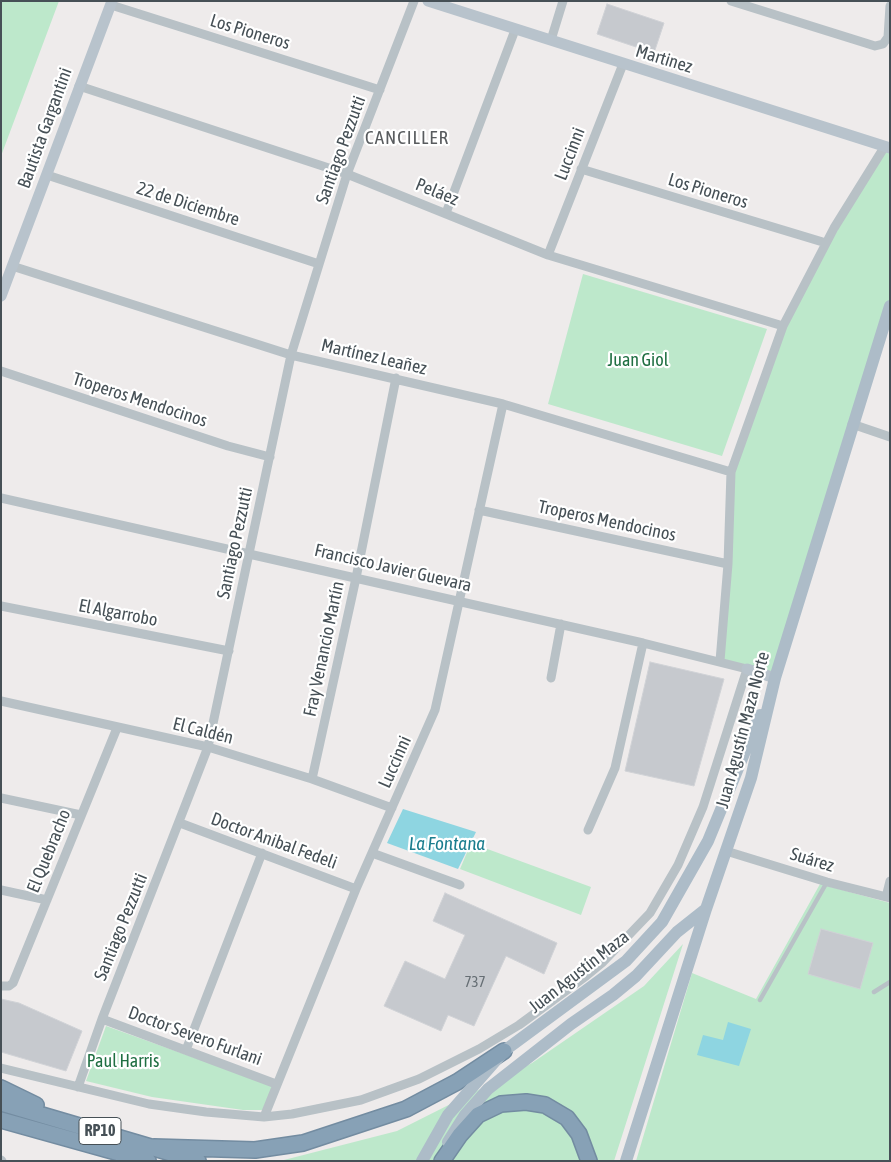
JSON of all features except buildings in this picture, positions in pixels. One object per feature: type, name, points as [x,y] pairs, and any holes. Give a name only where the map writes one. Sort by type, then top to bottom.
[{"type":"highway","points":[[151,1154],[255,1150],[303,1143],[406,1109],[457,1082],[504,1051]]},
{"type":"highway","points":[[1,1088],[66,1121]]},
{"type":"highway","points":[[442,1161],[460,1135],[478,1115],[501,1104],[526,1102],[544,1105],[567,1118],[580,1134],[589,1161]]},
{"type":"highway","name":"RP10","points":[[1,1103],[66,1121],[151,1154]]},
{"type":"highway","name":"RP10","points":[[1,1120],[71,1140],[198,1161]]},
{"type":"highway","points":[[1,1129],[71,1140]]},
{"type":"main road","name":"Juan Agustín Maza Norte","points":[[626,1161],[706,909],[751,778],[775,678],[890,306]]},
{"type":"main road","name":"Juan Agustín Maza","points":[[422,1161],[448,1115],[473,1083],[504,1051],[618,967],[662,922],[708,842],[775,678]]},
{"type":"main road","name":"Juan Agustín Maza","points":[[438,1161],[452,1134],[488,1089],[563,1030],[614,995],[636,976],[677,932],[706,909]]},
{"type":"street","name":"Santiago Pezzutti","points":[[78,1087],[102,1019],[180,823],[208,747],[291,355],[348,174],[414,1]]},
{"type":"street","name":"Martinez","points":[[428,1],[887,147]]},
{"type":"street","points":[[551,40],[563,1]]},
{"type":"street","points":[[731,1],[875,46],[883,44],[888,37],[890,6]]},
{"type":"street","name":"Los Pioneros","points":[[111,3],[380,90]]},
{"type":"street","name":"Bautista Gargantini","points":[[1,296],[111,3]]},
{"type":"street","points":[[446,213],[515,30]]},
{"type":"street","name":"Luccinni","points":[[548,255],[622,64]]},
{"type":"street","name":"Peláez","points":[[79,86],[348,174],[548,255],[783,326]]},
{"type":"street","points":[[720,661],[728,564],[731,472],[783,326],[826,243],[887,147]]},
{"type":"street","name":"Los Pioneros","points":[[582,170],[826,243]]},
{"type":"street","name":"22 de Diciembre","points":[[47,175],[319,264]]},
{"type":"street","name":"Martínez Leañez","points":[[12,266],[291,355],[503,404],[731,472]]},
{"type":"street","name":"Troperos Mendocinos","points":[[1,371],[228,446],[270,457]]},
{"type":"street","name":"Fray Venancio Martín","points":[[312,779],[356,578],[396,378]]},
{"type":"street","name":"Luccinni","points":[[264,1117],[356,889],[435,710],[461,602],[503,404]]},
{"type":"street","points":[[852,424],[890,438]]},
{"type":"street","name":"Francisco Javier Guevara","points":[[1,498],[643,643],[720,661],[775,678]]},
{"type":"street","name":"Troperos Mendocinos","points":[[479,510],[728,564]]},
{"type":"street","name":"El Algarrobo","points":[[1,606],[229,651]]},
{"type":"street","points":[[551,678],[561,624]]},
{"type":"street","points":[[588,830],[615,768],[643,643]]},
{"type":"street","points":[[1,1068],[149,1104],[206,1112],[264,1117],[292,1114],[361,1100],[419,1079],[519,1026],[603,962],[650,913],[678,865],[703,807],[747,669]]},
{"type":"street","name":"El Caldén","points":[[1,701],[208,747],[312,779],[392,808]]},
{"type":"street","name":"El Quebracho","points":[[5,986],[13,983],[117,728]]},
{"type":"street","points":[[1,798],[81,815]]},
{"type":"street","name":"Doctor Anibal Fedeli","points":[[180,823],[356,889]]},
{"type":"street","name":"Suárez","points":[[726,851],[827,882],[888,898]]},
{"type":"street","points":[[186,1050],[262,853]]},
{"type":"street","points":[[372,853],[460,886]]},
{"type":"street","points":[[888,898],[890,881]]},
{"type":"street","points":[[1,890],[47,900]]},
{"type":"street","name":"Doctor Severo Furlani","points":[[102,1019],[276,1084]]},
{"type":"lane","points":[[760,1000],[827,882]]},
{"type":"lane","points":[[874,992],[890,982]]},
{"type":"green space","points":[[1,1],[59,1],[1,156]]},
{"type":"green space","points":[[885,146],[890,148],[890,306],[775,678],[720,661],[731,472],[783,326]]},
{"type":"green space","name":"Juan Giol","points":[[583,274],[767,329],[722,456],[548,404]]},
{"type":"green space","points":[[471,843],[591,887],[581,915],[460,869]]},
{"type":"green space","points":[[820,884],[890,903],[890,1161],[636,1161],[692,973],[756,999]]},
{"type":"green space","points":[[683,944],[614,1161],[280,1161],[397,1131],[532,1063],[644,986]]},
{"type":"green space","name":"Paul Harris","points":[[106,1026],[273,1086],[264,1110],[243,1110],[152,1097],[86,1081]]},
{"type":"water","name":"La Fontana","points":[[403,809],[476,832],[458,869],[387,843]]},
{"type":"water","points":[[728,1022],[751,1029],[739,1066],[697,1055],[703,1035],[723,1040]]},
{"type":"district","name":"CANCILLER","points":[[407,138]]}]
